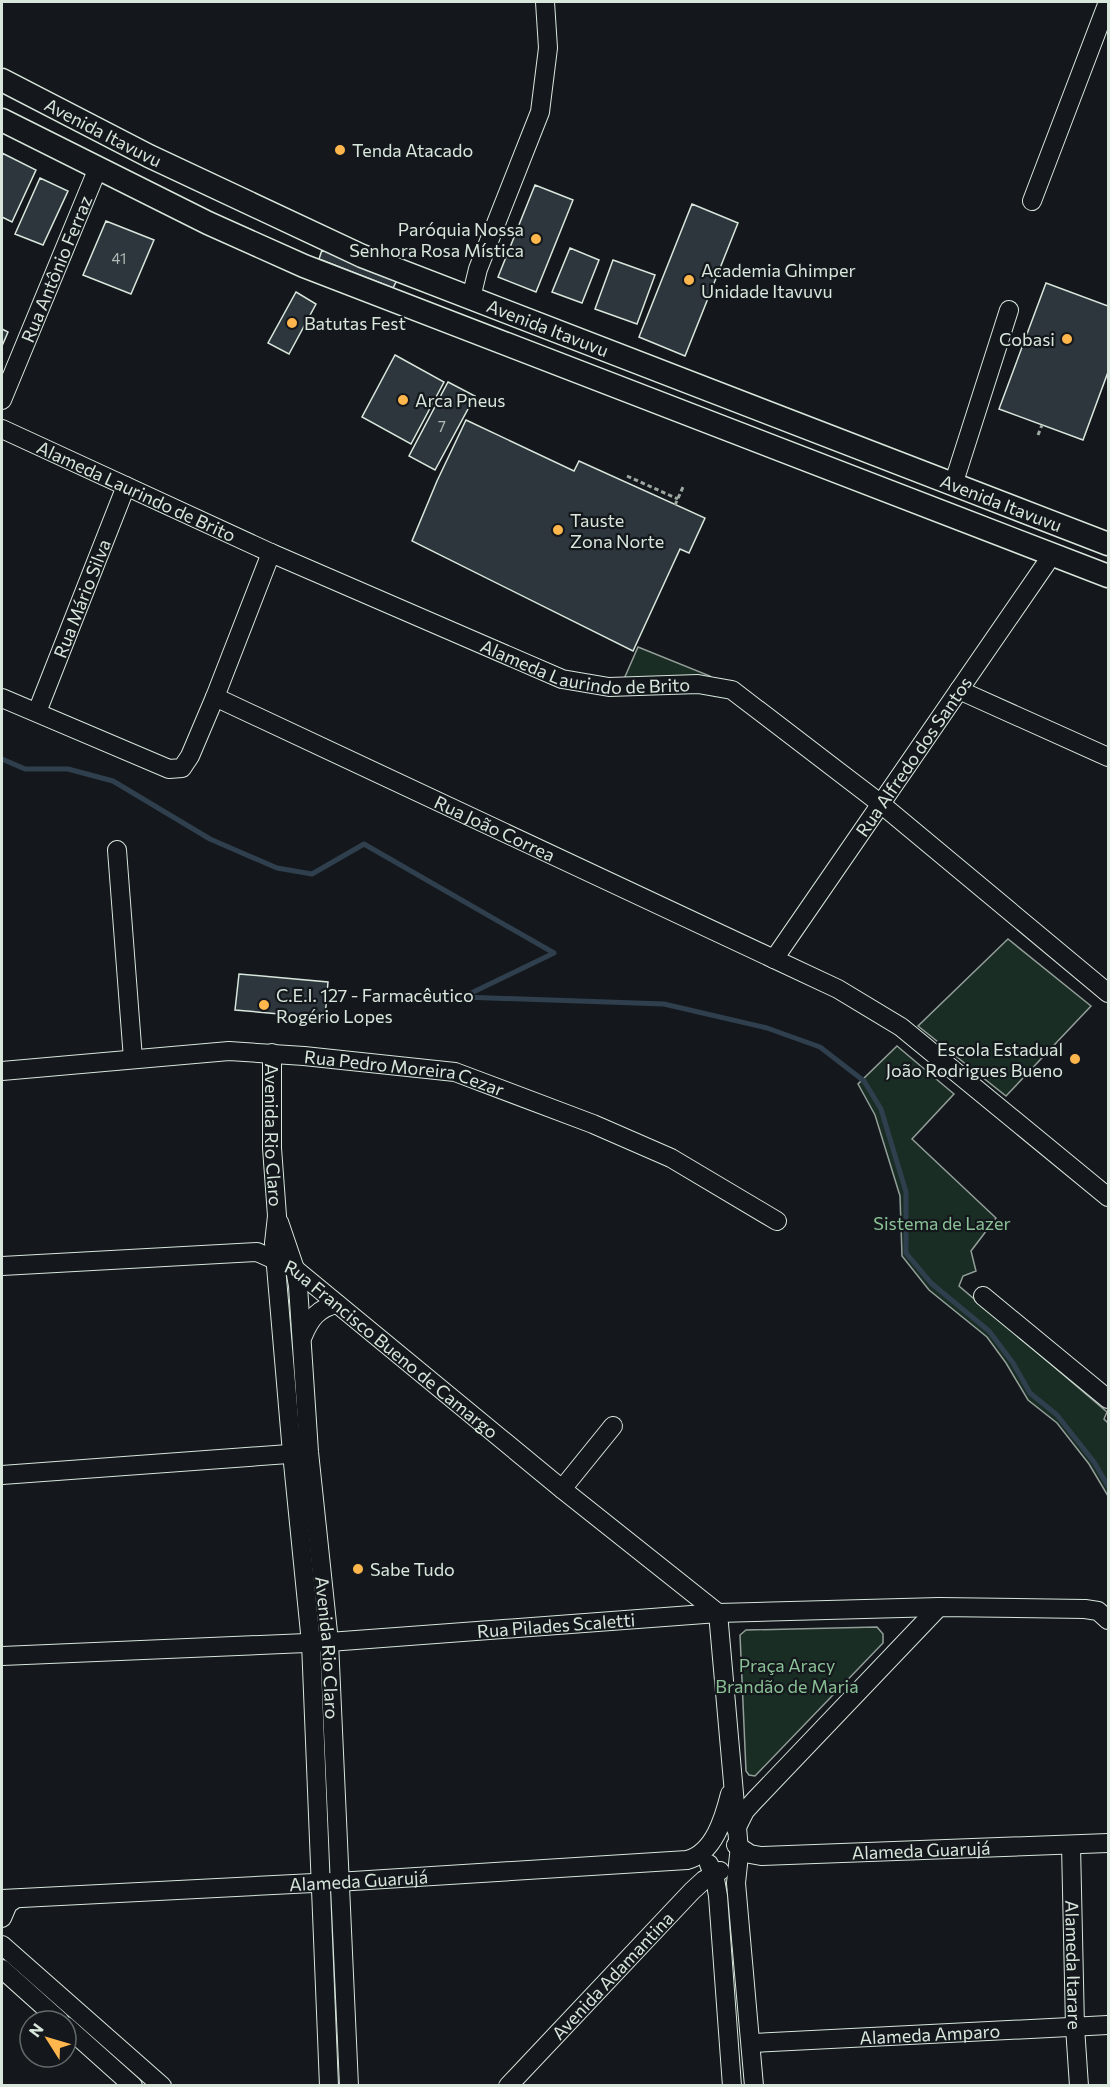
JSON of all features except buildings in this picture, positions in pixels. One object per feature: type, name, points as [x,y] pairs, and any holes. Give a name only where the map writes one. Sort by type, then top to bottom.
[{"type":"main road","name":"Avenida Itavuvu","points":[[2,80],[94,128],[362,256],[1108,544]]},
{"type":"main road","name":"Avenida Itavuvu","points":[[2,120],[208,223],[304,266],[1108,576]]},
{"type":"main road","points":[[94,128],[102,151],[98,168]]},
{"type":"main road","points":[[471,298],[485,335]]},
{"type":"street","points":[[471,298],[482,260],[540,112],[548,48],[545,2]]},
{"type":"street","points":[[1032,201],[1108,2]]},
{"type":"street","name":"Rua Antônio Ferraz","points":[[2,400],[98,168]]},
{"type":"street","points":[[954,485],[1009,310]]},
{"type":"street","name":"Alameda Laurindo de Brito","points":[[2,429],[271,553],[562,679],[609,687],[698,684],[732,690],[881,804],[1108,993]]},
{"type":"street","name":"Rua Mário Silva","points":[[37,712],[126,486]]},
{"type":"street","points":[[2,698],[169,769],[182,768],[190,756],[215,697],[271,553]]},
{"type":"street","name":"Rua Alfredo dos Santos","points":[[774,959],[1052,555]]},
{"type":"street","points":[[959,690],[1108,757]]},
{"type":"street","name":"Rua João Correa","points":[[215,697],[838,989],[902,1027],[1108,1197]]},
{"type":"street","points":[[117,850],[133,1059]]},
{"type":"street","name":"Rua Pedro Moreira Cezar","points":[[2,1071],[229,1051],[272,1053],[455,1072],[593,1124],[671,1158],[777,1221]]},
{"type":"street","name":"Avenida Rio Claro","points":[[272,1053],[273,1148],[277,1216],[275,1258],[301,1453],[320,1642],[341,1881],[349,2085]]},
{"type":"street","name":"Avenida Rio Claro","points":[[277,1216],[295,1269],[303,1336],[301,1453]]},
{"type":"street","name":"Rua Francisco Bueno de Camargo","points":[[2,1266],[257,1252],[275,1258],[295,1269],[562,1489],[718,1613]]},
{"type":"street","points":[[982,1296],[1107,1395]]},
{"type":"street","points":[[303,1336],[314,1315],[324,1308],[337,1304]]},
{"type":"street","points":[[562,1489],[613,1426]]},
{"type":"street","points":[[2,1476],[301,1453]]},
{"type":"street","points":[[667,1617],[677,1606],[678,1599],[676,1587],[670,1575]]},
{"type":"street","points":[[713,1863],[726,1871],[735,1866],[745,1811],[939,1607]]},
{"type":"street","name":"Rua Pilades Scaletti","points":[[2,1656],[320,1642],[718,1613],[939,1607],[1085,1609],[1098,1611],[1108,1620]]},
{"type":"street","points":[[898,1608],[907,1611],[910,1617],[912,1624],[909,1638]]},
{"type":"street","points":[[718,1613],[738,1845],[736,1883],[754,2085]]},
{"type":"street","name":"Avenida Rio Claro","points":[[320,1642],[321,1882],[330,2085]]},
{"type":"street","points":[[732,1777],[713,1863],[719,1907],[732,2085]]},
{"type":"street","name":"Alameda Guarujá","points":[[713,1863],[713,1842],[723,1839],[728,1839],[750,1854],[761,1856],[1108,1844]]},
{"type":"street","name":"Alameda Itarare","points":[[1071,1845],[1075,2027],[1079,2085]]},
{"type":"street","name":"Alameda Guarujá","points":[[8,1899],[687,1860],[701,1854],[713,1863]]},
{"type":"street","name":"Avenida Adamantina","points":[[508,2085],[692,1891],[713,1863]]},
{"type":"street","points":[[2,1918],[8,1899]]},
{"type":"street","points":[[2,1945],[162,2085]]},
{"type":"street","points":[[2,1969],[47,2009]]},
{"type":"street","name":"Alameda Amparo","points":[[752,2043],[1108,2025]]},
{"type":"street","points":[[78,2037],[133,2085]]},
{"type":"path","points":[[1038,435],[1042,425]]},
{"type":"path","points":[[627,476],[678,499]]},
{"type":"path","points":[[675,505],[683,487]]},
{"type":"green space","points":[[638,647],[710,676],[712,679],[624,679]]},
{"type":"green space","points":[[1008,939],[1091,1006],[1006,1096],[918,1026]]},
{"type":"green space","name":"Sistema de Lazer","points":[[897,1046],[954,1094],[912,1139],[996,1218],[971,1251],[976,1271],[963,1276],[959,1286],[1107,1412],[1104,1419],[1108,1423],[1108,1496],[1089,1464],[1057,1423],[1028,1400],[987,1337],[929,1290],[902,1256],[900,1196],[875,1115],[858,1084]]},
{"type":"green space","name":"Praça Aracy Brandão de Maria","points":[[877,1627],[883,1634],[883,1643],[755,1776],[749,1775],[746,1771],[740,1635],[746,1630]]},
{"type":"waterway","points":[[2,759],[25,769],[68,769],[113,781],[210,839],[277,868],[312,874],[364,844],[554,953],[463,997],[664,1004],[767,1028],[820,1047],[864,1081],[881,1109],[906,1192],[906,1253],[931,1283],[989,1331],[1013,1363],[1030,1393],[1057,1415],[1094,1462],[1108,1486]]},
{"type":"place","name":"Tenda Atacado","points":[[340,150]]},
{"type":"place","name":"Paróquia Nossa Senhora Rosa Mística","points":[[536,239]]},
{"type":"place","name":"Academia Ghimper Unidade Itavuvu","points":[[689,280]]},
{"type":"place","name":"Batutas Fest","points":[[292,323]]},
{"type":"place","name":"Cobasi","points":[[1067,339]]},
{"type":"place","name":"Arca Pneus","points":[[403,400]]},
{"type":"place","name":"Tauste Zona Norte","points":[[558,530]]},
{"type":"place","name":"C.E.I. 127 - Farmacêutico Rogério Lopes","points":[[264,1005]]},
{"type":"place","name":"Escola Estadual João Rodrigues Bueno","points":[[1075,1059]]},
{"type":"place","name":"Sabe Tudo","points":[[358,1569]]}]
